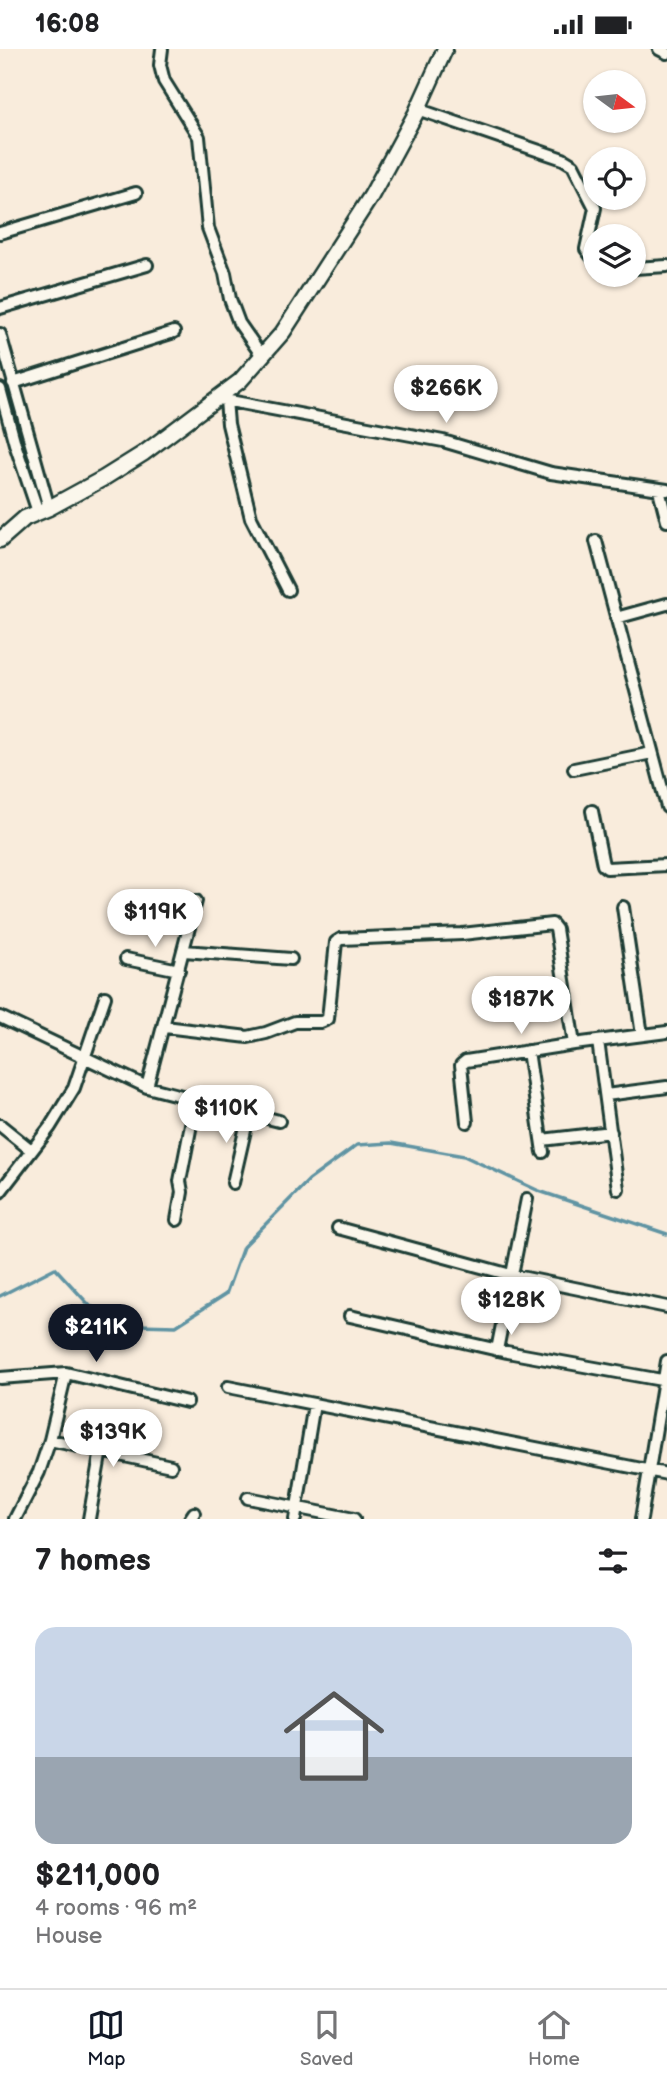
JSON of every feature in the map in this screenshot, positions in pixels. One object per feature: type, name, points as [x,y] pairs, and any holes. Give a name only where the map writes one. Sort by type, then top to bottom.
[{"type":"main road","points":[[0,540],[25,518],[144,453],[222,400],[240,381],[283,332],[371,196],[417,109],[444,49]]},
{"type":"street","points":[[162,49],[160,65],[164,81],[199,137],[208,228],[225,273],[230,299],[239,323],[262,356]]},
{"type":"street","points":[[659,49],[667,53]]},
{"type":"street","points":[[417,109],[573,165],[595,208],[592,224]]},
{"type":"street","points":[[0,233],[136,193]]},
{"type":"street","points":[[0,308],[147,265]]},
{"type":"street","points":[[646,267],[667,266]]},
{"type":"street","points":[[13,383],[174,332]]},
{"type":"street","points":[[0,334],[43,510]]},
{"type":"street","points":[[0,390],[15,444],[43,510]]},
{"type":"street","points":[[288,590],[251,518],[222,400],[443,441],[551,473],[663,490],[667,521]]},
{"type":"street","points":[[596,541],[667,807]]},
{"type":"street","points":[[616,618],[667,604]]},
{"type":"street","points":[[574,769],[652,753]]},
{"type":"street","points":[[592,811],[603,865],[607,868],[667,865]]},
{"type":"street","points":[[147,1087],[196,901]]},
{"type":"street","points":[[623,907],[642,1035]]},
{"type":"street","points":[[164,1027],[248,1037],[295,1022],[321,1022],[328,1019],[335,942],[341,939],[462,934],[552,924],[556,929],[574,1044]]},
{"type":"street","points":[[184,951],[292,960]]},
{"type":"street","points":[[126,959],[178,970]]},
{"type":"street","points":[[1,1190],[50,1127],[74,1088],[105,997]]},
{"type":"street","points":[[0,1017],[147,1087],[279,1121]]},
{"type":"street","points":[[467,1122],[461,1065],[466,1061],[667,1032]]},
{"type":"street","points":[[598,1041],[618,1189]]},
{"type":"street","points":[[528,1051],[543,1152]]},
{"type":"street","points":[[606,1095],[667,1087]]},
{"type":"street","points":[[177,1220],[182,1192],[180,1181],[196,1099]]},
{"type":"street","points":[[233,1183],[249,1113]]},
{"type":"street","points":[[0,1125],[31,1150]]},
{"type":"street","points":[[542,1140],[611,1132]]},
{"type":"street","points":[[497,1350],[527,1199]]},
{"type":"street","points":[[338,1228],[511,1275],[667,1307]]},
{"type":"street","points":[[350,1316],[497,1350],[665,1381]]},
{"type":"street","points":[[641,1519],[667,1361]]},
{"type":"street","points":[[15,1519],[39,1472],[50,1440],[66,1373]]},
{"type":"street","points":[[0,1378],[66,1373],[187,1402]]},
{"type":"street","points":[[228,1387],[667,1473]]},
{"type":"street","points":[[296,1514],[314,1404]]},
{"type":"street","points":[[50,1440],[171,1466]]},
{"type":"street","points":[[89,1519],[101,1450]]},
{"type":"street","points":[[248,1497],[296,1514],[355,1519]]},
{"type":"waterway","points":[[0,1296],[55,1268],[90,1306],[137,1325],[176,1326],[226,1294],[243,1247],[309,1180],[357,1145],[391,1143],[464,1156],[539,1191],[667,1234]]}]
